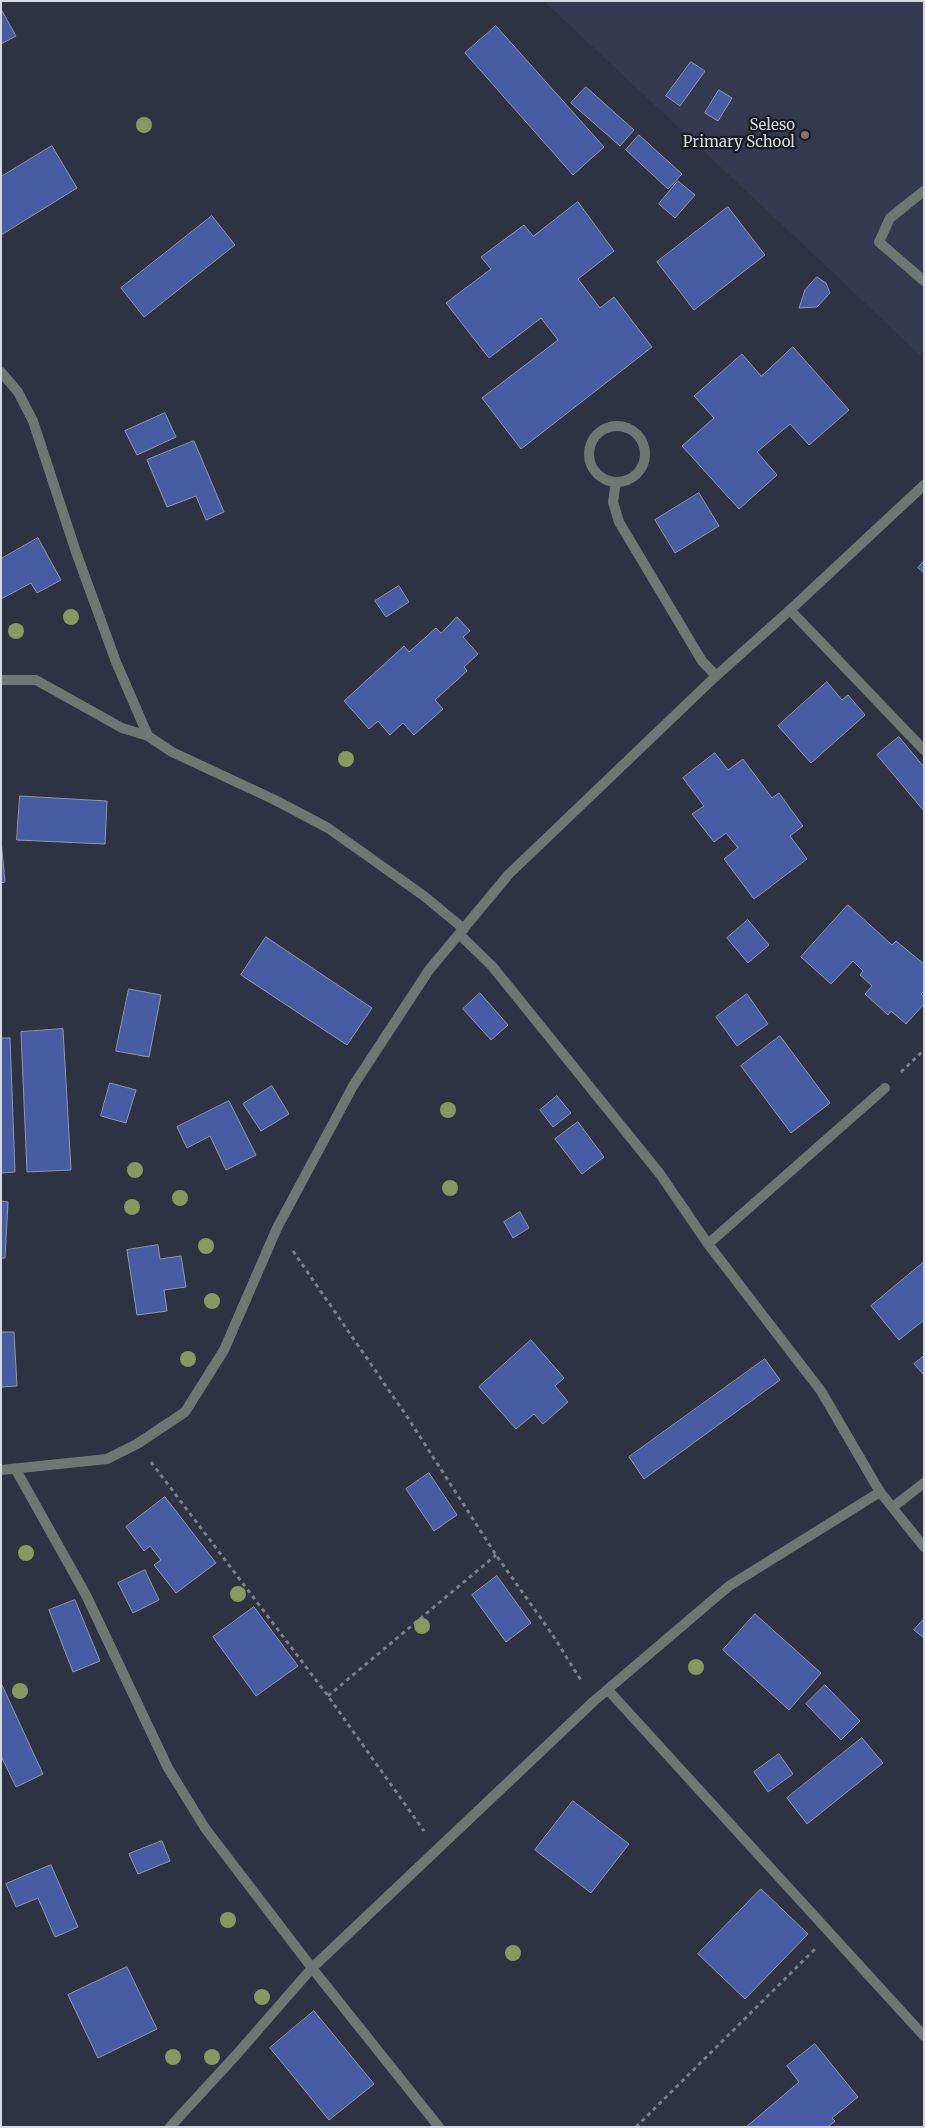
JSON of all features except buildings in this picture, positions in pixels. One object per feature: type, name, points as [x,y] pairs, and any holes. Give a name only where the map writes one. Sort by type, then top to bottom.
[{"type":"street","points":[[924,191],[890,218],[879,242],[924,281]]},
{"type":"street","points":[[1,372],[18,392],[33,421],[79,561],[116,662],[148,736]]},
{"type":"street","points":[[611,426],[625,427],[637,434],[644,445],[645,459],[640,471],[630,480],[616,482],[603,479],[593,470],[589,457],[591,443],[599,432],[611,426]]},
{"type":"street","points":[[616,482],[613,502],[618,522],[702,661],[716,676]]},
{"type":"street","points":[[1,1470],[16,1470],[107,1459],[137,1444],[185,1412],[224,1350],[278,1228],[353,1086],[430,970],[509,874],[716,676],[924,485]]},
{"type":"street","points":[[790,610],[924,750]]},
{"type":"street","points":[[1,680],[36,680],[122,728],[148,736],[172,752],[275,800],[328,828],[424,896],[492,966],[660,1174],[708,1244],[821,1391],[880,1492],[924,1547]]},
{"type":"street","points":[[708,1244],[885,1088]]},
{"type":"street","points":[[16,1470],[86,1595],[168,1768],[205,1828],[312,1968],[439,2127]]},
{"type":"street","points":[[893,1507],[924,1483]]},
{"type":"street","points":[[170,2127],[312,1968],[594,1701],[728,1586],[880,1492]]},
{"type":"street","points":[[608,1690],[832,1933],[924,2036]]},
{"type":"path","points":[[885,1088],[924,1050]]},
{"type":"path","points":[[278,1228],[408,1418],[496,1556],[552,1634],[594,1701]]},
{"type":"path","points":[[137,1444],[328,1696],[437,1850]]},
{"type":"path","points":[[328,1696],[496,1556]]},
{"type":"path","points":[[636,2127],[832,1933]]},
{"type":"shaded area","name":"Seleso Primary School","points":[[544,1],[924,1],[924,359],[844,283]]},
{"type":"place","name":"Seleso Primary School","points":[[805,135]]}]
